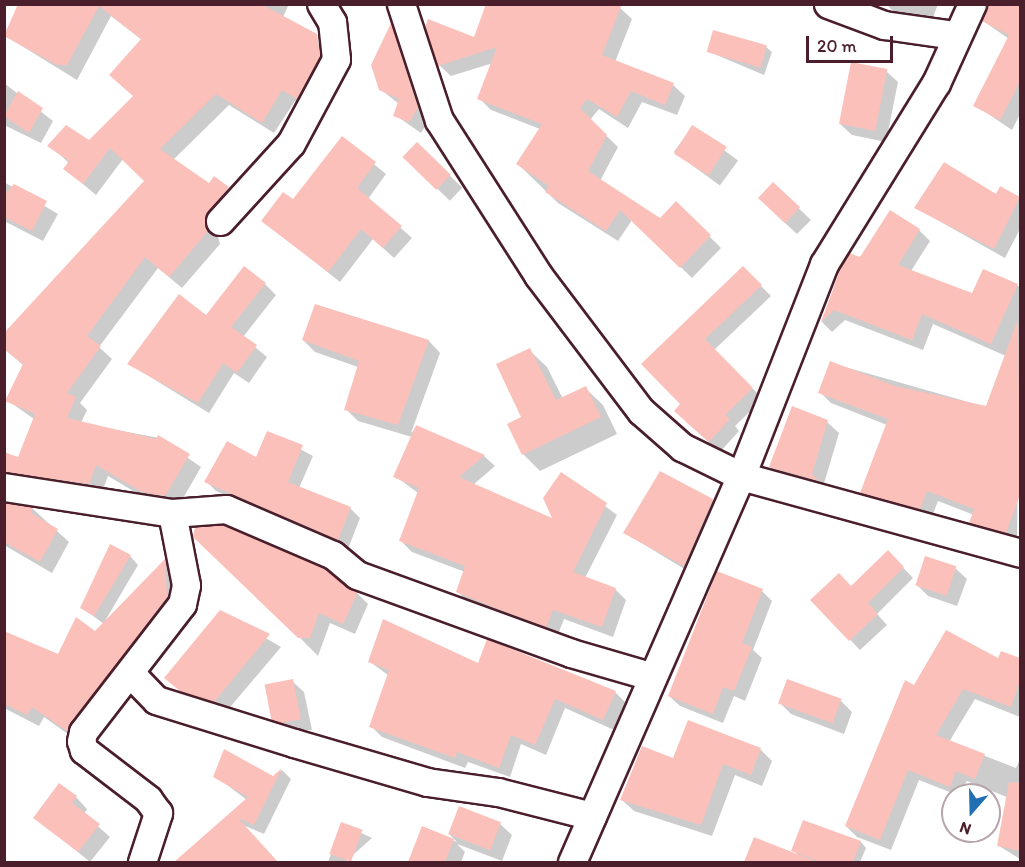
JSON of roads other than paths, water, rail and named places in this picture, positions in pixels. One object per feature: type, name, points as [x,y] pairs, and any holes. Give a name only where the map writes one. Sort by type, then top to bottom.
[{"type":"street","points":[[220,221],[291,143],[336,59],[332,22],[321,4]]},
{"type":"street","points":[[401,4],[439,120],[603,368],[682,447],[741,476],[1020,553]]},
{"type":"street","points":[[828,4],[884,25],[955,35]]},
{"type":"street","points":[[572,862],[650,676],[741,476],[824,264],[930,93],[955,35],[972,4]]},
{"type":"street","points":[[4,487],[172,513],[226,509],[333,555],[357,575],[571,653],[650,676]]},
{"type":"street","points":[[142,862],[158,813],[148,799],[84,750],[81,741],[83,732],[182,604],[186,585],[172,513]]},
{"type":"street","points":[[130,673],[156,700],[283,740],[392,773],[592,816]]}]
